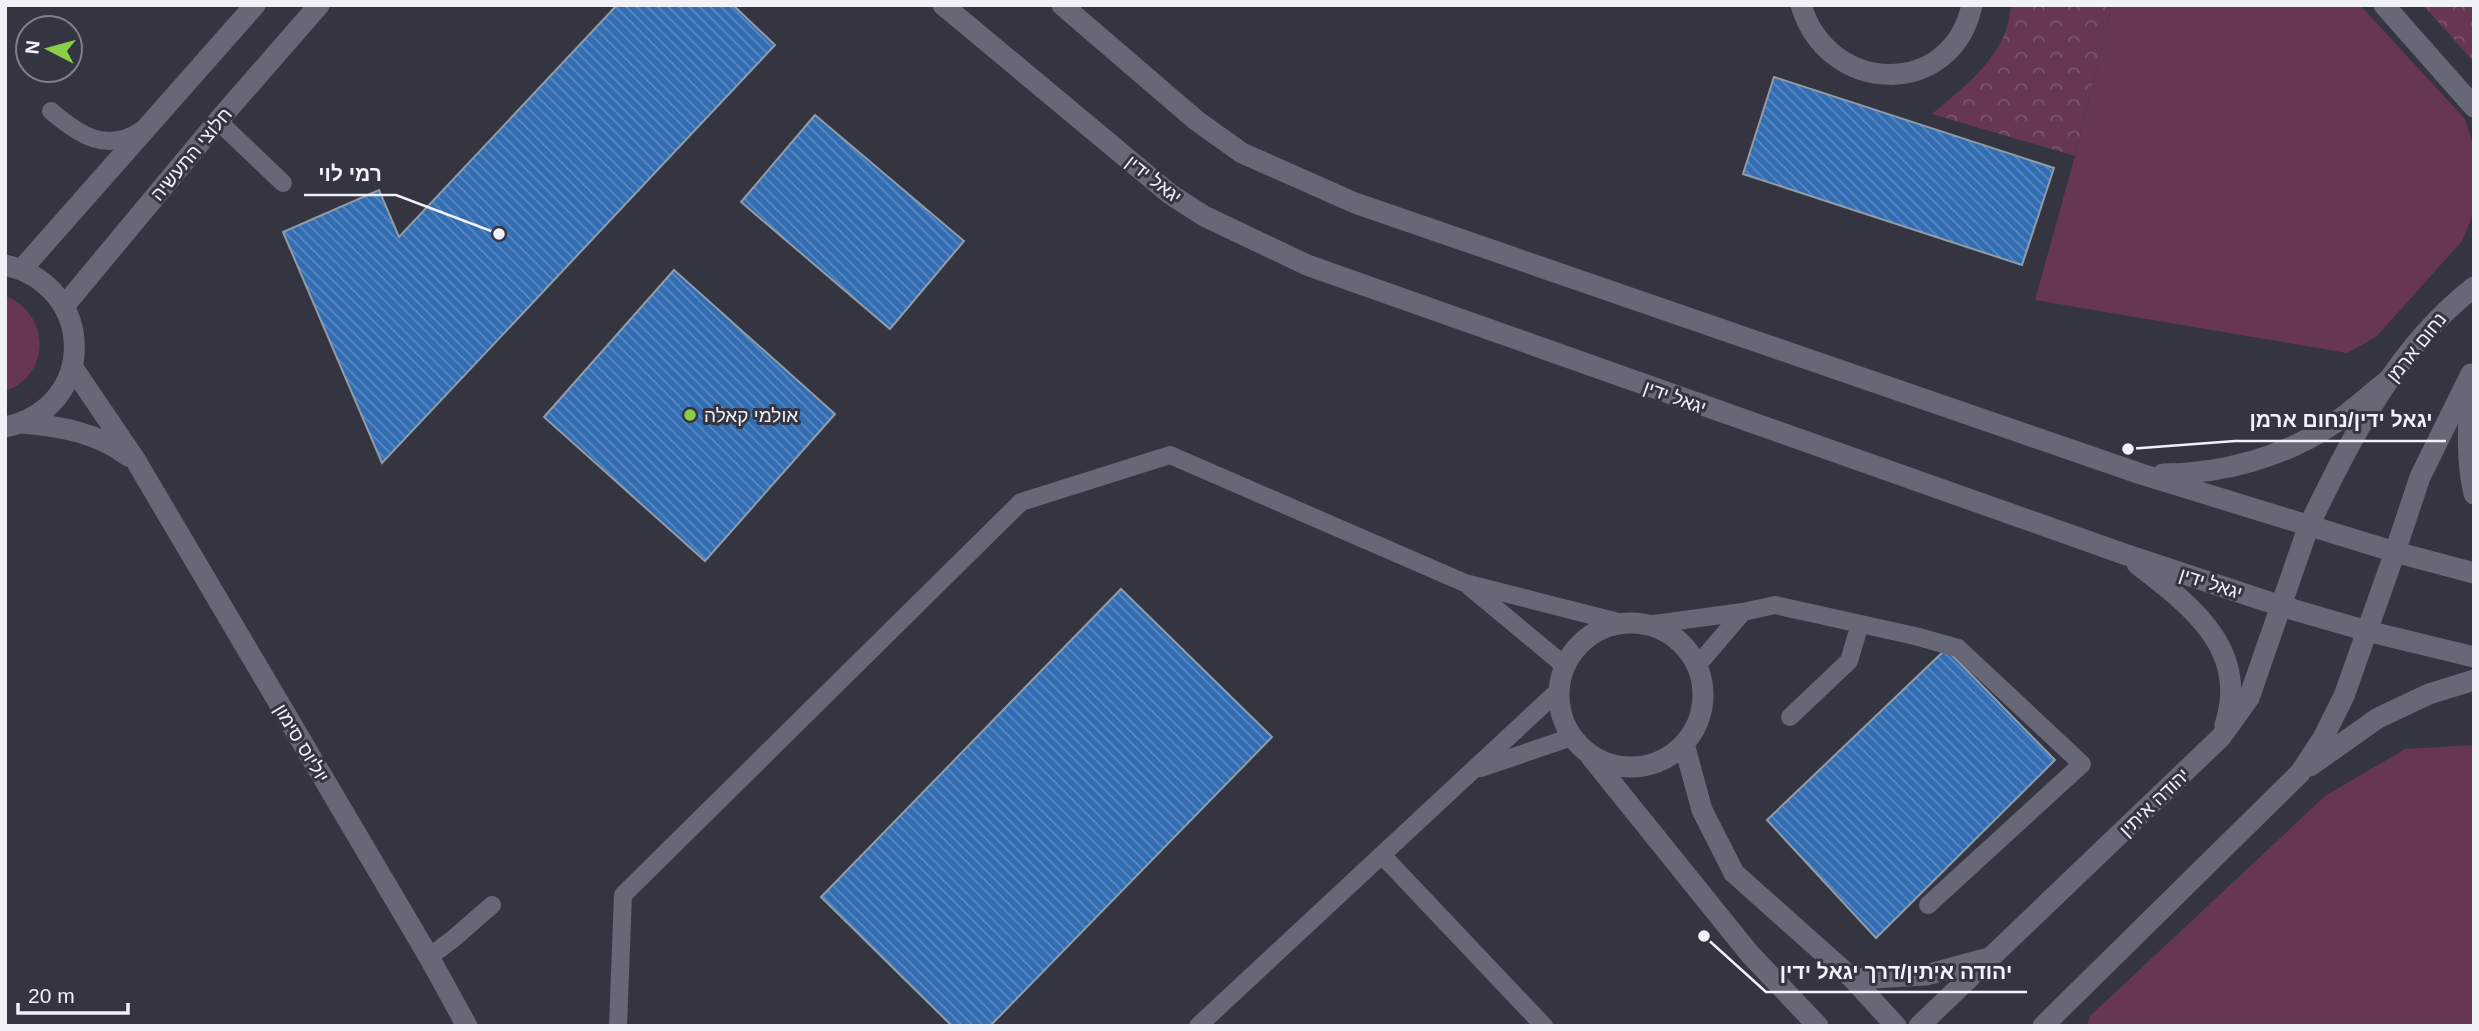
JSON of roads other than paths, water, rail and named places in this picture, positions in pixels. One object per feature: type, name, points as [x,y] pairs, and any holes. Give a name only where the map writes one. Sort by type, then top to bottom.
[{"type":"street","points":[[14,425],[46,409],[64,388],[73,368],[76,346],[65,305],[46,283],[14,267],[150,124],[255,5]]},
{"type":"street","name":"חלוצי התעשיה","points":[[65,305],[218,121],[319,5]]},
{"type":"street","name":"יגאל ידין","points":[[943,5],[1170,194],[1204,216],[1307,265],[2124,554],[2281,606],[2474,657]]},
{"type":"street","points":[[1062,5],[1197,121],[1242,153],[1368,207],[2141,474],[2395,552],[2474,573]]},
{"type":"street","points":[[1801,5],[1818,42],[1838,61],[1864,72],[1892,75],[1919,69],[1942,55],[1960,35],[1972,5]]},
{"type":"street","points":[[2384,5],[2474,107]]},
{"type":"street","name":"נחום ארמן","points":[[2309,525],[2346,451],[2388,380],[2419,338],[2452,304],[2474,287]]},
{"type":"street","name":"יוליוס סימון","points":[[73,368],[136,461],[467,1026]]},
{"type":"street","points":[[2472,372],[2469,447],[2470,479],[2474,495]]},
{"type":"street","points":[[2300,773],[2323,738],[2344,696],[2420,477],[2472,372]]},
{"type":"street","points":[[2141,474],[2190,474],[2236,467],[2285,449],[2332,425],[2388,380]]},
{"type":"street","name":"יוליוס סימון","points":[[14,425],[46,425],[91,436],[112,444],[136,461]]},
{"type":"street","name":"יהודה איתין","points":[[1919,1026],[2221,737],[2249,698],[2309,525]]},
{"type":"street","points":[[2124,554],[2202,618],[2219,644],[2229,670],[2231,694],[2229,712],[2221,737]]},
{"type":"street","points":[[1590,755],[1608,764],[1629,767],[1649,765],[1668,757],[1684,744],[1697,723],[1702,698],[1699,674],[1688,651],[1670,635],[1647,625],[1622,623],[1598,631],[1588,638],[1578,646],[1565,666],[1559,691],[1561,715],[1572,737],[1590,755],[1749,953],[1818,1026]]},
{"type":"street","points":[[2043,1026],[2300,773],[2378,718],[2429,694],[2474,680]]},
{"type":"street","points":[[1684,744],[1702,810],[1734,873],[1853,979],[1896,1026]]},
{"type":"street","points":[[1853,979],[1926,975],[1991,958]]},
{"type":"lane","points":[[51,111],[86,136],[106,141],[131,137],[150,124]]},
{"type":"lane","points":[[218,121],[283,183]]},
{"type":"lane","points":[[618,1026],[623,895],[1021,502],[1170,455],[1465,583],[1622,623]]},
{"type":"lane","points":[[1465,583],[1565,666]]},
{"type":"lane","points":[[1647,625],[1775,605],[1958,648],[2082,764],[1927,905]]},
{"type":"lane","points":[[1696,667],[1743,612]]},
{"type":"lane","points":[[1790,717],[1849,661],[1860,624]]},
{"type":"lane","points":[[1199,1025],[1559,691]]},
{"type":"lane","points":[[1474,770],[1572,737]]},
{"type":"lane","points":[[1382,856],[1544,1026]]},
{"type":"lane","points":[[429,957],[492,905]]},
{"type":"place","name":"רמי לוי","points":[[499,234]]},
{"type":"place","name":"אולמי קאלה","points":[[690,415]]},
{"type":"place","name":"יגאל ידין/נחום ארמן","points":[[2128,449]]},
{"type":"place","name":"יהודה איתין/דרך יגאל ידין","points":[[1704,936]]}]
